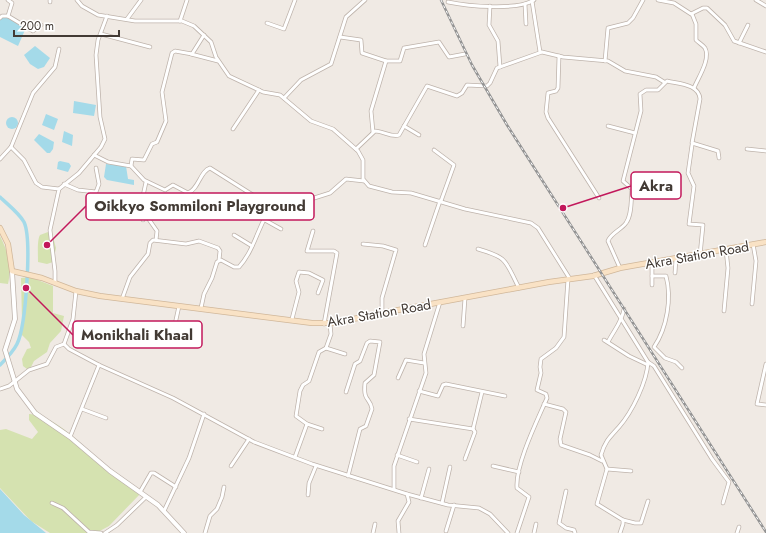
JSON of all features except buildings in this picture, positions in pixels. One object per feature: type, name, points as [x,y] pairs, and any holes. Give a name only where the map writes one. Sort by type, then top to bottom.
[{"type":"main road","points":[[0,228],[8,244],[12,271]]},
{"type":"main road","name":"Akra Station Road","points":[[12,271],[23,275],[31,275],[76,291],[122,299],[330,324],[440,302],[569,279],[594,276],[620,268],[700,255],[766,242]]},
{"type":"street","points":[[8,0],[12,3],[8,16]]},
{"type":"street","points":[[77,0],[93,13],[135,21],[180,21],[194,26],[213,45],[218,61],[233,79],[259,90],[280,95],[311,121],[333,129],[356,149],[362,156],[364,181]]},
{"type":"street","points":[[127,19],[141,0]]},
{"type":"street","points":[[180,21],[188,0]]},
{"type":"street","points":[[267,23],[284,29],[295,0]]},
{"type":"street","points":[[284,98],[301,80],[331,64],[337,51],[346,17],[365,0]]},
{"type":"street","points":[[514,0],[515,5]]},
{"type":"street","points":[[605,61],[608,28],[628,23],[633,18],[642,0]]},
{"type":"street","points":[[658,0],[674,3],[692,14],[696,24],[696,40],[704,47],[707,53],[694,88]]},
{"type":"street","points":[[756,0],[766,6]]},
{"type":"street","points":[[448,2],[463,5],[490,6],[525,4],[533,1],[540,52]]},
{"type":"street","points":[[525,4],[526,24]]},
{"type":"street","points":[[490,6],[489,25],[498,41],[500,66]]},
{"type":"street","points":[[692,14],[703,8],[707,8],[725,26],[731,39],[766,52]]},
{"type":"street","points":[[0,18],[8,16],[30,31],[35,30],[41,25]]},
{"type":"street","points":[[55,283],[50,230],[59,189],[79,173],[105,139],[100,116],[97,46],[107,16]]},
{"type":"street","points":[[739,43],[748,25]]},
{"type":"street","points":[[100,34],[150,47]]},
{"type":"street","points":[[191,54],[204,35]]},
{"type":"street","points":[[340,36],[362,40],[362,53],[386,60],[400,61],[404,48],[439,42],[449,57],[465,54]]},
{"type":"street","points":[[0,159],[11,147],[33,93],[55,67],[59,49]]},
{"type":"street","points":[[131,166],[132,159],[144,160],[152,144],[157,142],[166,124],[162,92],[172,53],[175,51],[218,61]]},
{"type":"street","points":[[356,149],[373,132],[382,132],[397,136],[404,126],[424,87],[429,86],[457,96],[462,93],[467,85],[487,86],[490,84],[497,68],[500,66],[540,52],[559,56],[605,61],[625,71],[656,77],[664,82],[694,88],[699,92],[700,99],[688,173],[694,186],[689,224],[702,225],[700,255]]},
{"type":"street","points":[[559,56],[558,88],[556,91],[548,93],[546,115],[599,198]]},
{"type":"street","points":[[373,132],[371,111],[386,60]]},
{"type":"street","points":[[620,268],[608,241],[609,237],[625,224],[630,210],[632,189],[624,182],[641,111],[640,94],[646,90],[658,90],[664,82]]},
{"type":"street","points":[[233,129],[259,90]]},
{"type":"street","points":[[404,126],[418,135]]},
{"type":"street","points":[[608,126],[636,132]]},
{"type":"street","points":[[692,144],[718,151],[719,158]]},
{"type":"street","points":[[11,147],[24,160],[36,183],[42,187],[59,189]]},
{"type":"street","points":[[747,149],[766,151]]},
{"type":"street","points":[[425,244],[454,165],[434,150]]},
{"type":"street","points":[[94,155],[108,162],[131,166],[146,182],[165,190],[173,185],[188,193],[195,188],[206,170],[210,168],[256,197],[267,212]]},
{"type":"street","points":[[64,184],[78,190],[96,192],[99,184],[96,168]]},
{"type":"street","points":[[219,260],[238,268],[247,257],[267,212],[277,201],[287,202],[298,197],[311,198],[330,193],[346,179],[364,181],[369,186],[379,189],[392,192],[411,193],[465,209],[534,224],[569,279],[564,337],[554,350],[542,357],[540,365],[541,373],[537,390],[547,396],[536,420],[519,472],[517,488],[528,496],[529,499],[517,533]]},
{"type":"street","points":[[143,220],[143,196],[146,182]]},
{"type":"street","points":[[143,211],[158,214]]},
{"type":"street","points":[[122,299],[130,277],[148,254],[151,241],[157,240],[157,231],[143,211]]},
{"type":"street","points":[[263,219],[281,229]]},
{"type":"street","points":[[313,231],[307,251],[334,250],[336,253],[324,324]]},
{"type":"street","points":[[234,235],[252,246]]},
{"type":"street","points":[[155,240],[186,244],[199,241],[218,248],[220,251],[219,260],[214,268],[212,278],[204,294],[201,308]]},
{"type":"street","points":[[363,244],[383,246],[396,250],[382,298],[382,313]]},
{"type":"street","points":[[752,304],[756,261],[753,244]]},
{"type":"street","points":[[478,249],[497,255],[504,260],[519,288]]},
{"type":"street","points":[[724,311],[728,268],[726,250]]},
{"type":"street","points":[[675,273],[676,259]]},
{"type":"street","points":[[652,263],[652,285]]},
{"type":"street","points":[[12,271],[14,323],[5,350],[5,355],[14,382],[23,398],[36,413],[70,437],[110,471],[146,496],[164,511],[184,533]]},
{"type":"street","points":[[292,319],[299,292],[296,281],[299,272],[303,271],[322,279],[318,293]]},
{"type":"street","points":[[594,276],[648,364],[638,396],[621,425],[608,439],[601,455],[607,470],[597,504],[623,520],[641,523],[648,501]]},
{"type":"street","points":[[652,276],[666,276],[668,296],[665,324],[654,347],[665,358],[676,362],[682,368]]},
{"type":"street","points":[[0,389],[14,382],[29,370],[47,364],[56,348],[64,344],[74,319],[76,291]]},
{"type":"street","points":[[463,326],[465,298]]},
{"type":"street","points":[[394,489],[394,466],[426,370],[424,354],[440,302]]},
{"type":"street","points":[[179,306],[174,329],[184,337]]},
{"type":"street","points":[[608,342],[622,321],[624,309]]},
{"type":"street","points":[[322,429],[307,424],[296,416],[300,391],[303,385],[309,381],[319,352],[326,348],[331,334],[330,324]]},
{"type":"street","points":[[604,340],[629,356],[654,366],[712,459],[729,482],[723,503]]},
{"type":"street","points":[[346,392],[355,364],[360,361],[367,343],[380,342],[374,375],[365,383],[364,396],[372,406],[372,409],[366,426],[360,429],[348,476]]},
{"type":"street","points":[[64,344],[69,349],[100,365],[174,398],[249,439],[316,466],[407,494],[442,503],[484,510],[503,531],[508,533]]},
{"type":"street","points":[[326,348],[345,354]]},
{"type":"street","points":[[0,353],[5,350]]},
{"type":"street","points":[[398,378],[406,360],[424,363]]},
{"type":"street","points":[[766,364],[757,404],[766,404]]},
{"type":"street","points":[[70,437],[100,365]]},
{"type":"street","points":[[419,391],[438,396],[443,385],[446,384],[505,396]]},
{"type":"street","points":[[465,459],[475,432],[473,429],[482,392]]},
{"type":"street","points":[[544,404],[566,412],[560,439],[561,445],[590,455],[603,462]]},
{"type":"street","points":[[82,409],[106,418]]},
{"type":"street","points":[[164,511],[188,458],[204,414]]},
{"type":"street","points":[[409,419],[473,429]]},
{"type":"street","points":[[294,457],[307,424]]},
{"type":"street","points":[[231,466],[249,439]]},
{"type":"street","points":[[397,455],[417,462]]},
{"type":"street","points":[[308,495],[310,483],[316,466]]},
{"type":"street","points":[[493,466],[519,472]]},
{"type":"street","points":[[442,503],[450,468]]},
{"type":"street","points":[[421,498],[429,469]]},
{"type":"street","points":[[607,470],[630,471]]},
{"type":"street","points":[[140,492],[151,473],[154,473],[176,487]]},
{"type":"street","points":[[205,533],[210,516],[217,509],[222,497],[224,487]]},
{"type":"street","points":[[566,491],[560,523],[566,528],[574,530],[575,533]]},
{"type":"street","points":[[399,533],[398,520],[409,502],[407,494]]},
{"type":"street","points":[[105,533],[117,525],[146,496]]},
{"type":"street","points":[[52,503],[63,508],[89,532],[101,533]]},
{"type":"street","points":[[446,531],[454,505]]},
{"type":"street","points":[[622,532],[623,520]]},
{"type":"street","points":[[373,533],[375,524]]},
{"type":"street","points":[[534,533],[536,524]]},
{"type":"street","points":[[737,533],[739,527]]},
{"type":"green space","points":[[48,232],[52,233],[56,248],[53,262],[47,264],[38,262],[38,240],[40,235]]},
{"type":"green space","points":[[0,236],[5,248],[10,271],[8,284],[0,283]]},
{"type":"green space","points":[[30,277],[53,286],[53,313],[64,316],[61,331],[50,343],[47,352],[34,361],[31,367],[27,369],[23,366],[22,359],[27,349],[31,348],[29,342],[20,333],[22,321],[21,278]]},
{"type":"green space","points":[[29,414],[49,420],[69,433],[104,464],[141,493],[109,526],[96,533],[50,533],[31,521],[0,488],[0,430],[6,429],[32,439],[38,432],[29,420]]},
{"type":"water","points":[[3,17],[16,21],[25,30],[18,46],[0,37],[0,20]]},
{"type":"water","points":[[35,46],[50,58],[44,67],[38,69],[30,64],[24,55]]},
{"type":"water","points":[[74,101],[96,105],[94,116],[73,113]]},
{"type":"water","points":[[46,114],[58,119],[54,130],[42,125]]},
{"type":"water","points":[[10,117],[14,117],[18,123],[14,129],[10,129],[6,125],[6,121]]},
{"type":"water","points":[[64,131],[73,135],[72,146],[62,142]]},
{"type":"water","points":[[39,134],[54,142],[53,149],[50,153],[47,153],[34,140]]},
{"type":"water","points":[[58,162],[69,163],[71,166],[68,172],[57,169]]},
{"type":"water","points":[[106,164],[126,166],[128,179],[134,180],[134,185],[107,180],[104,177]]},
{"type":"water","points":[[0,489],[24,515],[46,533],[0,533]]},
{"type":"waterway","points":[[0,197],[24,222],[28,246],[27,283],[20,334],[14,350],[0,365]]},
{"type":"railway","points":[[441,0],[472,65],[507,125],[766,532]]},
{"type":"place","name":"Akra","points":[[563,208]]},
{"type":"place","name":"Oikkyo Sommiloni Playground","points":[[47,245]]},
{"type":"place","name":"Monikhali Khaal","points":[[26,288]]}]
